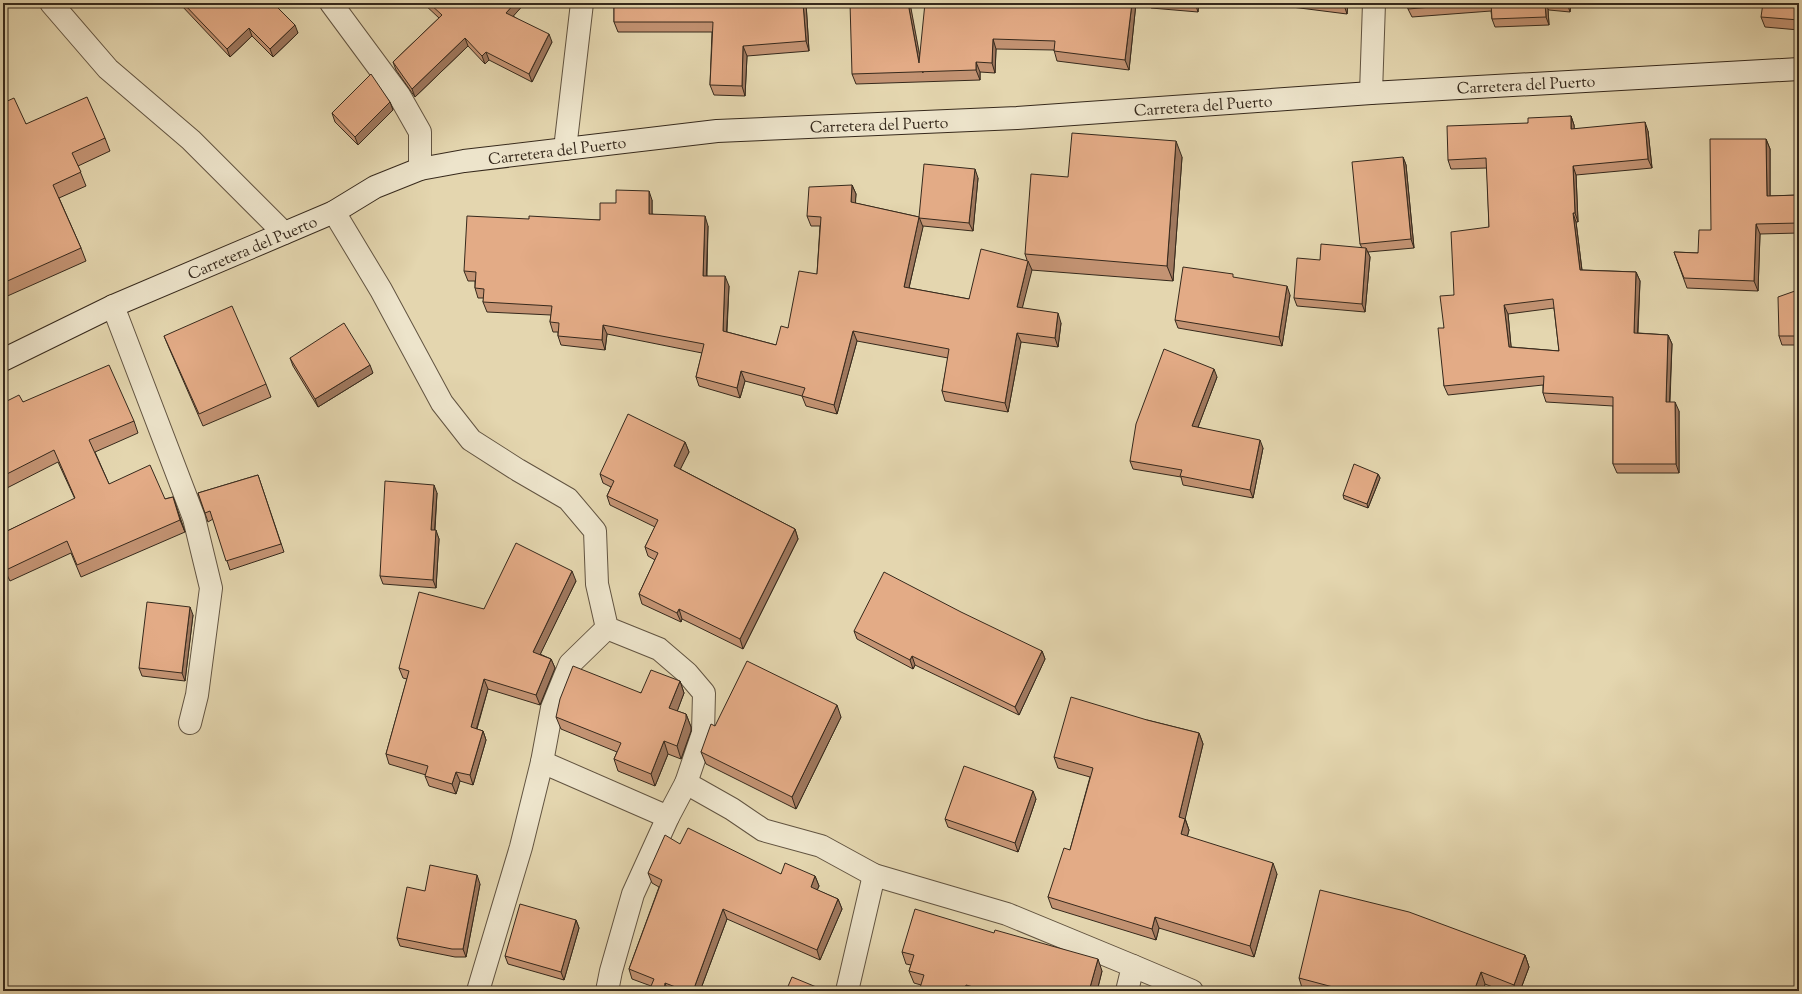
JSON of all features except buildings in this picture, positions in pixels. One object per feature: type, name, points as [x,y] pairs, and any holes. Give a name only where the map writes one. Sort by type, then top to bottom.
[{"type":"street","points":[[51,3],[108,69],[191,140],[284,233]]},
{"type":"street","points":[[331,3],[399,94],[420,132],[420,169]]},
{"type":"street","points":[[565,149],[582,3]]},
{"type":"street","points":[[1372,93],[1374,3]]},
{"type":"street","name":"Carretera del Puerto","points":[[3,360],[113,306],[334,212],[374,187],[420,169],[464,160],[717,131],[1017,118],[1372,93],[1799,69]]},
{"type":"street","points":[[334,212],[381,290],[442,403],[471,440],[518,470],[568,499],[595,531],[597,584],[607,628]]},
{"type":"street","points":[[113,306],[194,518],[211,588],[197,695],[190,723]]},
{"type":"street","points":[[478,991],[521,847],[542,762],[552,708],[570,664],[607,628]]},
{"type":"street","points":[[607,628],[659,649],[687,673],[704,693],[703,734],[686,783],[668,817],[633,894],[611,971],[607,991]]},
{"type":"street","points":[[542,762],[668,817]]},
{"type":"street","points":[[686,783],[732,809],[763,830],[821,846],[874,875],[1008,914],[1192,991]]},
{"type":"street","points":[[847,991],[874,875]]},
{"type":"street","points":[[1127,991],[1133,966]]}]
